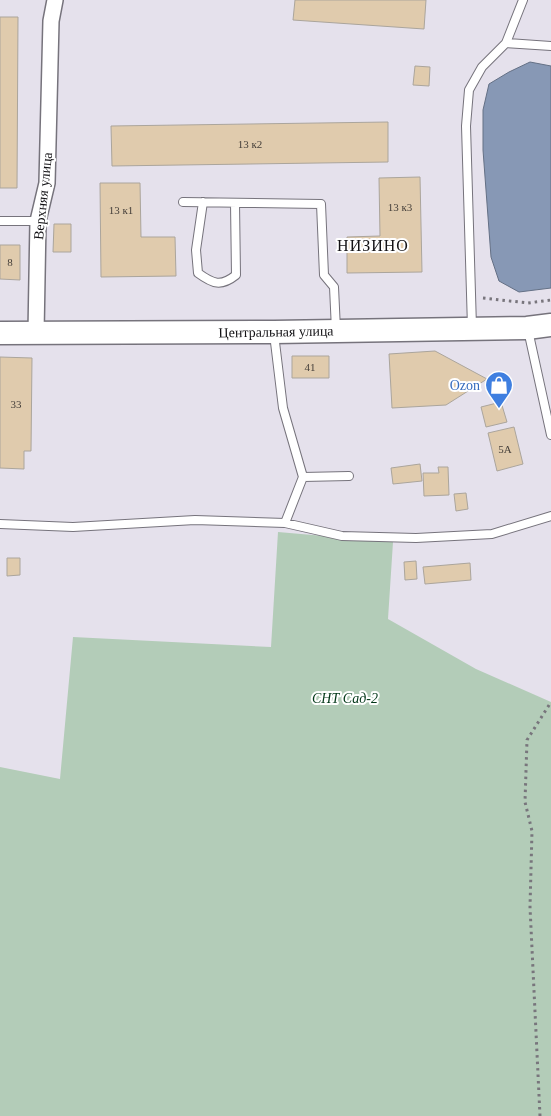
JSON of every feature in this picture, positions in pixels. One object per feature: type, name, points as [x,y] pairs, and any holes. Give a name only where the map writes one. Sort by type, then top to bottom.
[{"type":"street","name":"Верхняя улица","points":[[36,333],[38,221],[47,183],[51,21],[55,0]]},
{"type":"street","name":"Центральная улица","points":[[0,334],[472,329],[527,328],[551,325]]},
{"type":"lane","points":[[472,329],[466,126],[469,90],[482,67],[506,43],[524,0]]},
{"type":"lane","points":[[506,43],[551,46]]},
{"type":"lane","points":[[183,202],[322,204],[324,275],[334,287],[336,331]]},
{"type":"lane","points":[[203,202],[196,250],[198,273],[209,280],[220,283],[228,281],[236,275],[235,203]]},
{"type":"lane","points":[[0,221],[38,221]]},
{"type":"lane","points":[[527,328],[551,435]]},
{"type":"lane","points":[[274,332],[283,408],[303,477],[284,523]]},
{"type":"lane","points":[[303,477],[349,476]]},
{"type":"lane","points":[[0,524],[73,527],[194,520],[284,523],[342,536],[416,538],[492,534],[551,516]]},
{"type":"path","points":[[470,296],[528,303],[551,300]]},
{"type":"path","points":[[540,1116],[530,908],[532,831],[526,802],[528,740],[551,702]]},
{"type":"green space","name":"СНТ Сад-2","points":[[278,532],[393,542],[388,619],[476,669],[551,702],[551,1116],[0,1116],[0,767],[60,779],[73,637],[271,647]]},
{"type":"water","points":[[530,62],[551,66],[551,288],[519,292],[499,281],[491,257],[483,150],[483,110],[489,84]]},
{"type":"building","points":[[295,0],[426,0],[424,29],[293,20]]},
{"type":"building","points":[[0,17],[18,17],[17,188],[0,188]]},
{"type":"building","points":[[415,66],[430,67],[429,86],[413,85]]},
{"type":"building","points":[[388,122],[388,162],[112,166],[111,126]]},
{"type":"building","points":[[420,177],[422,272],[347,273],[347,237],[380,236],[379,178]]},
{"type":"building","points":[[100,183],[140,183],[141,237],[175,237],[176,276],[101,277]]},
{"type":"building","points":[[54,224],[71,224],[71,252],[53,252]]},
{"type":"building","points":[[0,245],[20,245],[20,280],[0,279]]},
{"type":"building","points":[[435,351],[487,379],[446,405],[392,408],[389,354]]},
{"type":"building","points":[[292,356],[329,356],[329,378],[292,378]]},
{"type":"building","points":[[0,357],[32,358],[31,451],[24,451],[24,469],[0,468]]},
{"type":"building","points":[[501,402],[507,422],[486,427],[481,407]]},
{"type":"building","points":[[514,427],[523,464],[497,471],[488,433]]},
{"type":"building","points":[[420,464],[422,481],[393,484],[391,468]]},
{"type":"building","points":[[438,467],[448,467],[449,495],[424,496],[423,473],[439,473]]},
{"type":"building","points":[[466,493],[468,509],[456,511],[454,494]]},
{"type":"building","points":[[7,558],[20,558],[20,575],[7,576]]},
{"type":"building","points":[[416,561],[417,579],[405,580],[404,562]]},
{"type":"building","points":[[470,563],[471,580],[425,584],[423,567]]},
{"type":"place","name":"Ozon","points":[[499,409]]},
{"type":"district","name":"НИЗИНО","points":[[373,245]]}]
